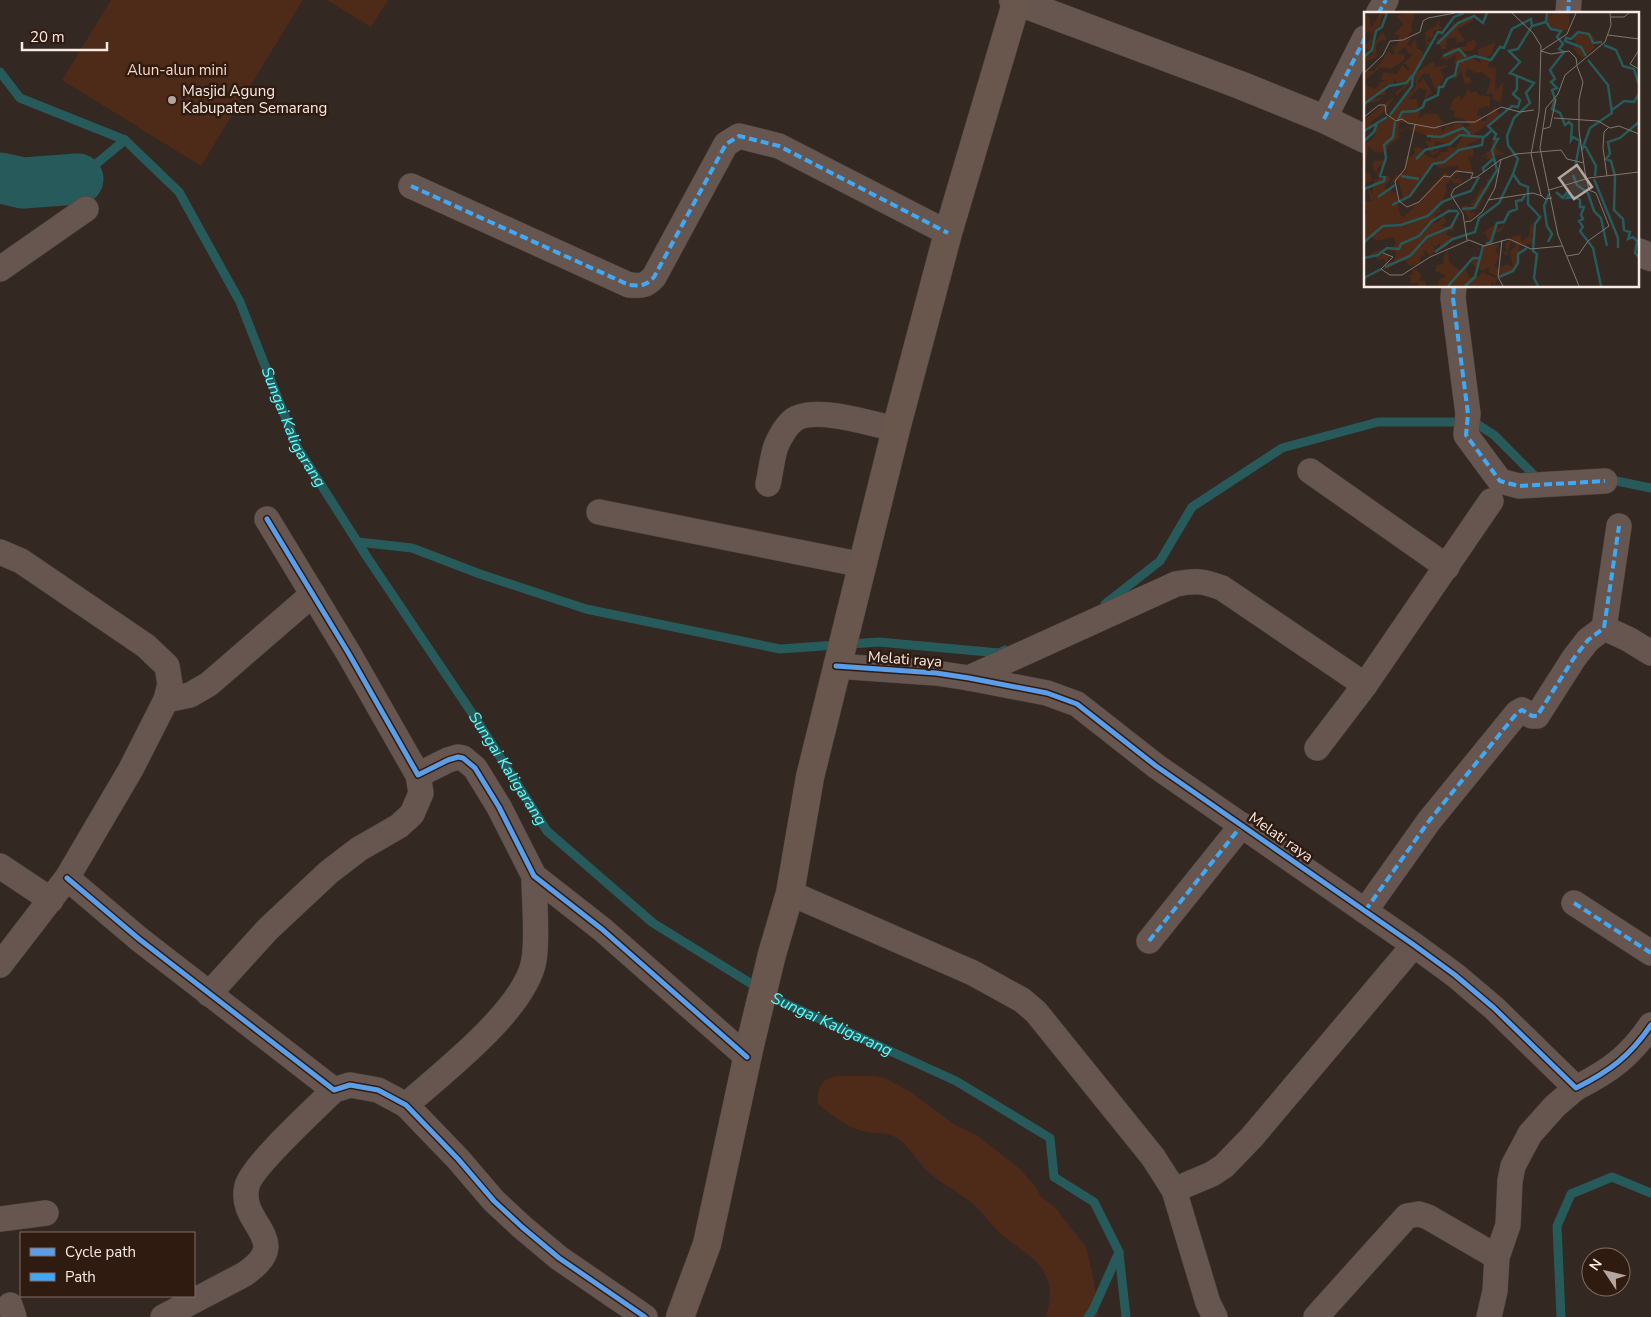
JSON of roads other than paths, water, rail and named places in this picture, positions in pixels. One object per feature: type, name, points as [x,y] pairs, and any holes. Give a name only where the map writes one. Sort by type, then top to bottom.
[{"type":"main road","points":[[680,1317],[707,1244],[748,1051],[772,954],[790,893],[810,777],[896,429],[948,233],[1016,0]]},
{"type":"street","points":[[1016,0],[1240,85],[1364,138]]},
{"type":"street","points":[[1379,12],[1386,0]]},
{"type":"street","points":[[1324,120],[1364,40]]},
{"type":"street","points":[[411,186],[629,285],[639,286],[645,286],[654,277],[726,144],[739,136],[779,146],[948,233]]},
{"type":"street","points":[[0,269],[86,209]]},
{"type":"street","points":[[1638,252],[1651,257]]},
{"type":"street","points":[[1454,288],[1453,298],[1467,424],[1500,481],[1519,486],[1605,481]]},
{"type":"street","points":[[768,484],[777,445],[786,428],[796,418],[831,415],[896,429]]},
{"type":"street","points":[[1310,471],[1448,567]]},
{"type":"street","points":[[1317,748],[1365,685],[1448,567],[1491,501]]},
{"type":"street","points":[[599,512],[863,565]]},
{"type":"street","points":[[209,994],[268,929],[329,872],[359,849],[399,826],[412,814],[421,793],[418,775],[314,594],[267,519]]},
{"type":"street","points":[[1365,911],[1429,821],[1517,713],[1522,710],[1532,716],[1538,716],[1574,658],[1588,640],[1604,628],[1619,526]]},
{"type":"street","points":[[0,552],[20,561],[146,646],[167,666],[170,684],[166,700],[130,769],[67,878],[0,966]]},
{"type":"street","points":[[969,678],[1176,584],[1188,581],[1206,582],[1222,588],[1365,685]]},
{"type":"street","points":[[166,700],[190,695],[209,684],[314,594]]},
{"type":"street","points":[[1604,628],[1628,639],[1651,654]]},
{"type":"street","name":"Melati raya","points":[[838,662],[969,678],[1047,693],[1077,704],[1156,766],[1414,944],[1455,975],[1494,1008],[1576,1088]]},
{"type":"street","points":[[418,775],[458,757],[475,768],[499,806],[534,876],[603,930],[748,1051]]},
{"type":"street","points":[[1149,941],[1242,825]]},
{"type":"street","points":[[0,866],[51,900]]},
{"type":"street","points":[[406,1105],[480,1040],[509,1008],[526,982],[534,960],[534,876]]},
{"type":"street","points":[[67,878],[139,939],[334,1090]]},
{"type":"street","points":[[790,893],[972,972],[1022,1000],[1036,1012],[1153,1157],[1174,1190],[1208,1303],[1215,1317]]},
{"type":"street","points":[[1574,903],[1651,953]]},
{"type":"street","points":[[1174,1190],[1212,1174],[1224,1166],[1252,1137],[1414,944]]},
{"type":"street","points":[[1489,1317],[1495,1290],[1497,1257],[1508,1225],[1510,1182],[1513,1166],[1521,1150],[1542,1120],[1555,1106],[1576,1088],[1611,1068],[1647,1038]]},
{"type":"street","points":[[170,1315],[243,1275],[259,1262],[266,1251],[267,1245],[265,1237],[248,1209],[245,1197],[247,1184],[265,1160],[334,1090],[350,1085],[378,1090],[406,1105],[458,1159],[494,1201],[522,1227],[559,1258],[645,1317]]},
{"type":"street","points":[[0,1219],[46,1213]]},
{"type":"street","points":[[1316,1317],[1407,1216],[1415,1214],[1428,1217],[1497,1257]]},
{"type":"waterway","points":[[0,72],[20,98],[125,140]]},
{"type":"waterway","name":"Sungai Kaligarang","points":[[78,179],[125,140],[179,192],[240,302],[297,447],[367,557],[478,722],[547,831],[653,923],[776,999],[956,1081],[1050,1138],[1054,1177],[1094,1202],[1119,1252],[1088,1317]]},
{"type":"waterway","name":"Sungai Kaligarang","points":[[0,178],[23,183],[78,179]]},
{"type":"waterway","points":[[1105,604],[1160,561],[1192,507],[1282,448],[1378,422],[1455,422],[1477,424],[1494,435],[1537,478],[1542,478]]},
{"type":"waterway","points":[[1607,479],[1651,488]]},
{"type":"waterway","points":[[358,542],[412,548],[480,574],[586,609],[780,649],[879,642],[999,653],[1005,650]]},
{"type":"waterway","points":[[1561,1317],[1557,1226],[1571,1194],[1612,1177],[1651,1193]]},
{"type":"waterway","points":[[1119,1253],[1126,1317]]},
{"type":"place","name":"Masjid Agung Kabupaten Semarang","points":[[172,100]]},
{"type":"park label","name":"Alun-alun mini","points":[[177,70]]}]
